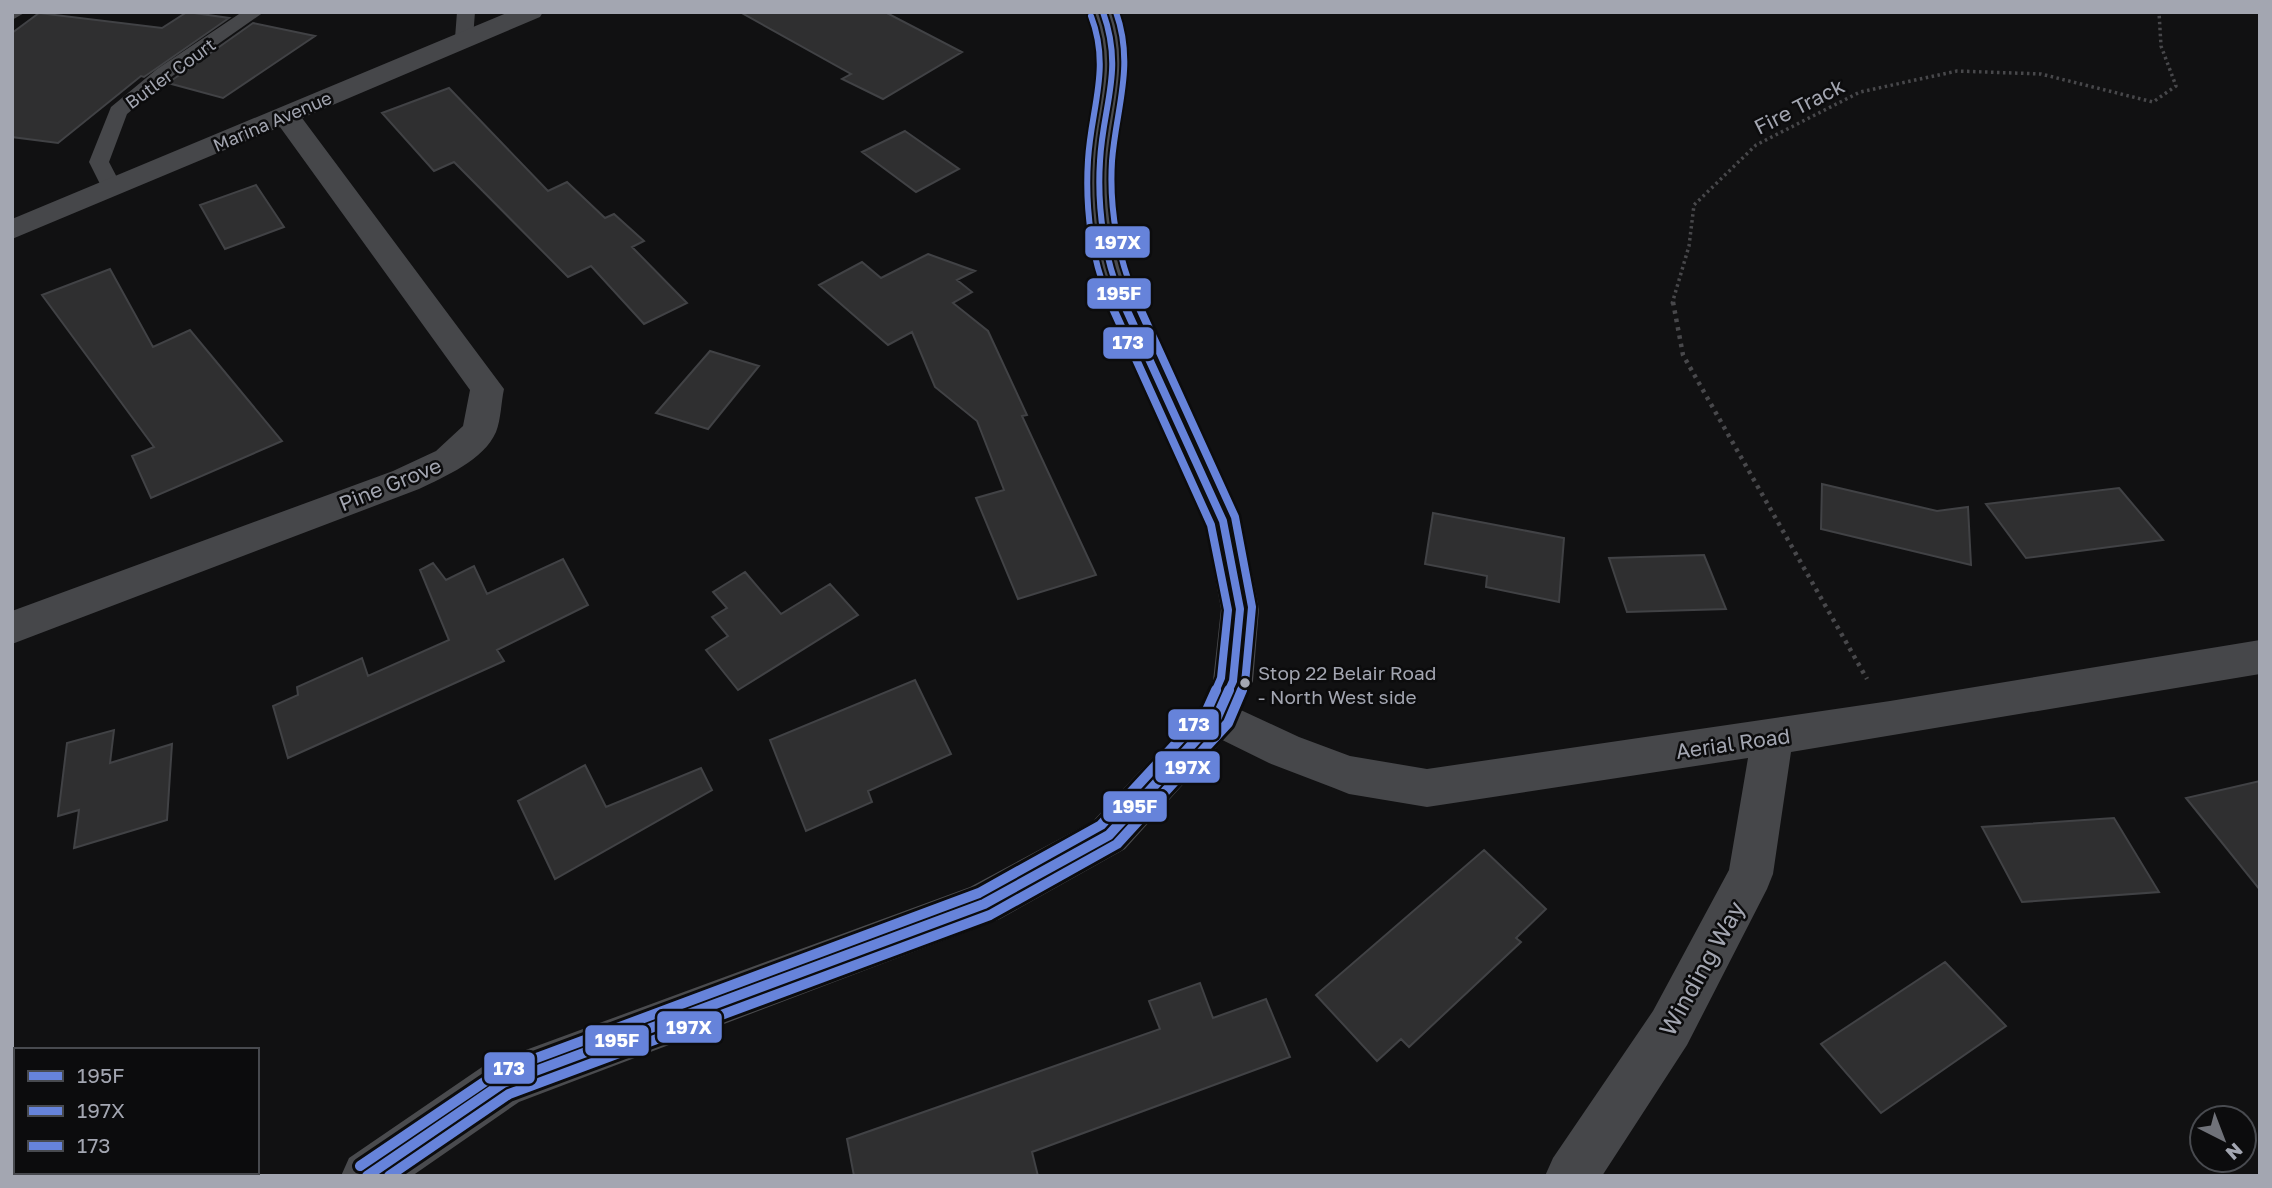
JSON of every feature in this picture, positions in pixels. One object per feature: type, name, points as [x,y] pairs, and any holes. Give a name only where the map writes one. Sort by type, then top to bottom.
[{"type":"main road","points":[[367,1176],[503,1083],[984,904],[1109,835],[1217,717],[1233,681],[1240,609],[1223,521],[1119,293],[1103,235],[1100,161],[1113,79],[1112,37],[1103,12]]},
{"type":"street","name":"Marina Avenue","points":[[12,230],[286,116],[465,25],[531,12]]},
{"type":"street","name":"Pine Grove","points":[[12,628],[406,480],[449,460],[480,431],[487,389],[286,116]]},
{"type":"street","name":"Aerial Road","points":[[1217,717],[1284,750],[1349,775],[1427,788],[1772,738],[2260,657]]},
{"type":"street","name":"Winding Way","points":[[1571,1176],[1670,1028],[1751,874],[1772,738]]},
{"type":"lane","points":[[12,16],[18,12]]},
{"type":"lane","name":"Butler Court","points":[[111,187],[99,162],[118,111],[164,73],[255,12]]},
{"type":"path","name":"Fire Track","points":[[1890,719],[1683,355],[1672,305],[1689,246],[1695,205],[1756,145],[1860,92],[1872,89],[1957,71],[2041,74],[2153,102],[2176,86],[2161,46],[2160,12]]},
{"type":"building","points":[[187,12],[229,18],[144,77],[141,76],[58,143],[12,137],[12,33],[39,13],[162,28]]},
{"type":"building","points":[[740,12],[885,12],[962,52],[883,99],[842,79],[851,74]]},
{"type":"building","points":[[253,23],[315,36],[223,98],[168,83]]},
{"type":"building","points":[[449,88],[548,191],[567,182],[605,218],[614,214],[644,241],[632,247],[687,303],[644,324],[591,266],[568,277],[454,162],[434,171],[382,113]]},
{"type":"building","points":[[905,131],[959,169],[916,192],[862,152]]},
{"type":"building","points":[[256,185],[284,227],[225,249],[200,205]]},
{"type":"building","points":[[928,254],[975,271],[957,280],[972,292],[953,303],[988,331],[1027,415],[1022,416],[1096,575],[1018,599],[976,498],[1004,490],[977,421],[935,387],[912,332],[888,345],[819,285],[862,262],[881,278]]},
{"type":"building","points":[[110,269],[153,347],[190,330],[282,441],[151,498],[132,456],[154,447],[42,295]]},
{"type":"building","points":[[710,351],[759,366],[708,429],[656,413]]},
{"type":"building","points":[[1822,484],[1937,511],[1968,507],[1971,565],[1821,529]]},
{"type":"building","points":[[2119,488],[2163,540],[2026,558],[1986,504]]},
{"type":"building","points":[[1433,513],[1564,538],[1559,602],[1486,587],[1487,576],[1425,564]]},
{"type":"building","points":[[1704,555],[1726,609],[1627,612],[1609,558]]},
{"type":"building","points":[[563,559],[588,605],[497,650],[504,661],[288,758],[273,706],[298,695],[297,687],[362,658],[368,676],[449,640],[420,570],[433,563],[446,580],[474,566],[487,594]]},
{"type":"building","points":[[745,572],[781,614],[830,584],[858,615],[738,690],[706,650],[728,636],[712,617],[727,608],[713,592]]},
{"type":"building","points":[[915,680],[951,754],[868,791],[872,802],[806,831],[770,740]]},
{"type":"building","points":[[114,730],[110,763],[172,744],[167,820],[74,848],[79,810],[58,816],[67,743]]},
{"type":"building","points":[[585,765],[606,807],[701,768],[712,790],[555,879],[518,801]]},
{"type":"building","points":[[2260,781],[2260,890],[2186,798]]},
{"type":"building","points":[[2114,818],[2159,892],[2022,902],[1982,827]]},
{"type":"building","points":[[1484,850],[1546,909],[1516,938],[1521,942],[1409,1047],[1401,1039],[1377,1061],[1316,995]]},
{"type":"building","points":[[1945,962],[2006,1026],[1881,1113],[1821,1044]]},
{"type":"building","points":[[1200,983],[1213,1018],[1266,999],[1290,1057],[1032,1152],[1038,1176],[854,1176],[847,1139],[1160,1029],[1149,1001]]},
{"type":"transit line","name":"195F","points":[[367,1176],[503,1083],[984,904],[1109,835],[1217,717],[1233,681],[1240,609],[1223,521],[1119,293],[1103,235],[1100,161],[1113,79],[1112,37],[1103,12]]},
{"type":"transit line","name":"197X","points":[[389,1176],[509,1094],[990,915],[1117,844],[1228,723],[1245,683],[1252,607],[1235,517],[1131,289],[1115,233],[1112,162],[1125,79],[1124,35],[1116,12]]},
{"type":"transit line","name":"173","points":[[360,1166],[499,1072],[979,893],[1101,825],[1207,710],[1221,678],[1228,610],[1211,525],[1108,298],[1091,238],[1088,160],[1101,78],[1100,39],[1091,16]]},
{"type":"place","name":"Stop 22 Belair Road - North West side","points":[[1245,683]]}]
